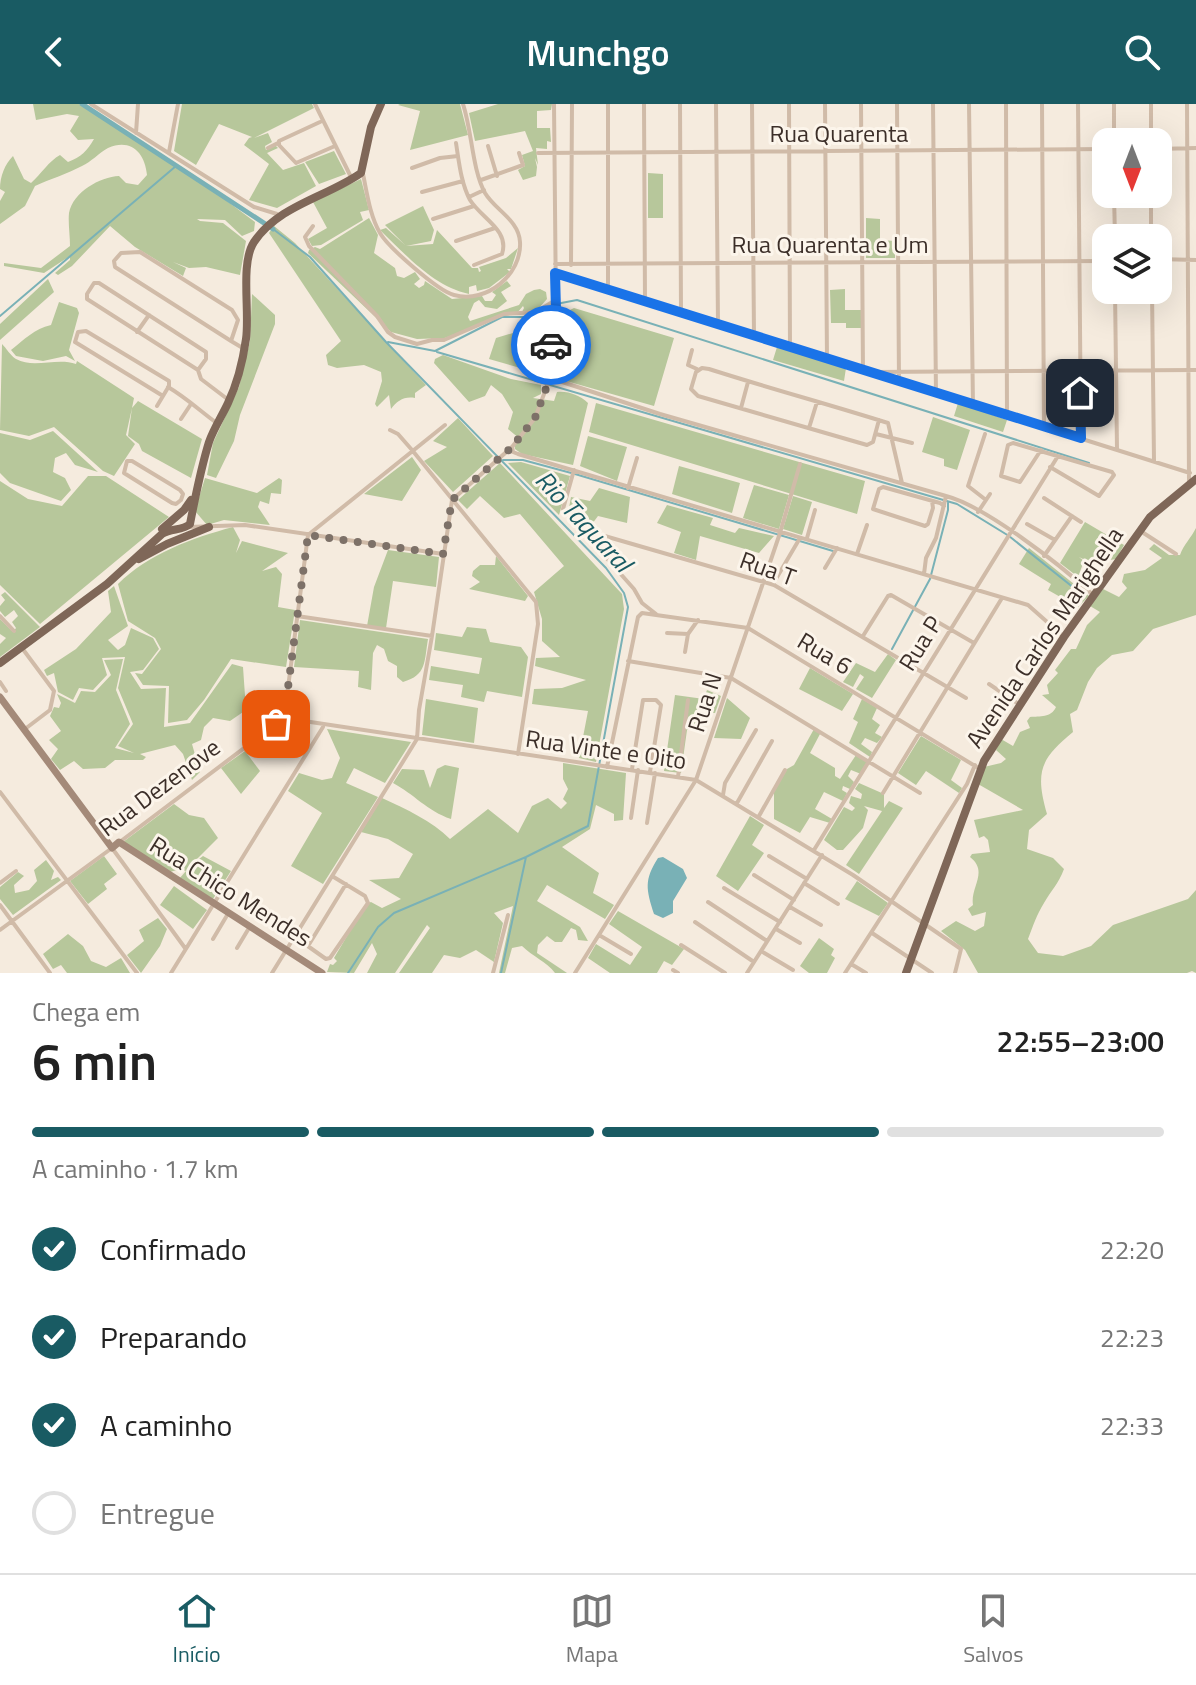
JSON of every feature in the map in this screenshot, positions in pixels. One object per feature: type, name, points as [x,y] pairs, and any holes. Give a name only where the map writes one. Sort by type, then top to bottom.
[{"type":"main road","points":[[0,661],[184,520],[210,439],[230,397],[245,348],[249,253],[271,222],[292,208],[358,176],[363,167],[371,127],[381,104]]},
{"type":"main road","points":[[184,520],[185,502],[195,489],[204,446],[226,398],[241,347],[244,255],[250,240],[297,201],[363,167]]},
{"type":"main road","name":"Avenida Carlos Marighella","points":[[906,973],[977,767],[1140,531],[1159,508],[1192,479]]},
{"type":"main road","points":[[0,661],[89,599],[162,534],[184,520]]},
{"type":"main road","points":[[122,570],[167,544],[206,527]]},
{"type":"main road","points":[[3,694],[25,729],[115,845]]},
{"type":"main road","name":"Rua Chico Mendes","points":[[115,845],[229,912],[322,973]]},
{"type":"street","points":[[91,104],[101,106],[136,133],[254,207],[271,222]]},
{"type":"street","points":[[136,133],[138,104]]},
{"type":"street","points":[[169,152],[178,104]]},
{"type":"street","points":[[315,104],[350,175]]},
{"type":"street","points":[[363,167],[375,221],[382,235],[440,288],[459,296],[493,289],[512,272],[518,260],[520,241],[517,231],[480,181],[463,104]]},
{"type":"street","points":[[272,973],[417,739],[452,500],[512,447],[535,418],[548,386],[556,305],[554,104]]},
{"type":"street","points":[[571,265],[572,104]]},
{"type":"street","points":[[608,104],[608,290]]},
{"type":"street","points":[[644,104],[645,302]]},
{"type":"street","points":[[680,104],[681,313]]},
{"type":"street","points":[[716,104],[718,325]]},
{"type":"street","points":[[752,104],[754,336]]},
{"type":"street","points":[[789,104],[790,348]]},
{"type":"street","points":[[825,104],[827,360]]},
{"type":"street","points":[[861,104],[864,372]]},
{"type":"street","points":[[897,104],[899,383]]},
{"type":"street","points":[[933,104],[936,394]]},
{"type":"street","points":[[969,104],[973,406]]},
{"type":"street","points":[[1006,104],[1007,417]]},
{"type":"street","points":[[1042,104],[1044,428]]},
{"type":"street","points":[[1078,104],[1081,438]]},
{"type":"street","points":[[1114,104],[1114,128]]},
{"type":"street","points":[[1151,104],[1151,128]]},
{"type":"street","points":[[555,273],[1154,461],[1192,479],[1193,370],[1187,104]]},
{"type":"street","points":[[268,148],[320,122]]},
{"type":"street","points":[[278,143],[296,163],[335,146]]},
{"type":"street","points":[[456,143],[469,197],[495,228],[503,243],[502,254],[474,265]]},
{"type":"street","points":[[488,146],[497,176]]},
{"type":"street","points":[[1172,149],[1196,148]]},
{"type":"street","name":"Rua Quarenta","points":[[538,153],[1092,149]]},
{"type":"street","points":[[480,181],[523,165],[519,153]]},
{"type":"street","points":[[412,168],[458,156]]},
{"type":"street","points":[[422,192],[463,181]]},
{"type":"street","points":[[469,197],[484,190]]},
{"type":"street","points":[[433,219],[474,206]]},
{"type":"street","points":[[313,226],[305,237],[309,246],[377,316],[388,332],[401,339],[421,344],[444,340],[504,314],[530,313],[554,301],[556,305]]},
{"type":"street","points":[[456,241],[495,228]]},
{"type":"street","points":[[231,341],[238,320],[232,310],[137,251],[121,253],[114,261],[115,267],[231,341],[241,347]]},
{"type":"street","points":[[1172,259],[1196,260]]},
{"type":"street","name":"Rua Quarenta e Um","points":[[555,264],[1092,261]]},
{"type":"street","points":[[198,370],[206,359],[206,352],[97,282],[94,283],[87,299],[198,370],[201,379],[226,398]]},
{"type":"street","points":[[1115,304],[1117,450]]},
{"type":"street","points":[[1152,304],[1154,461]]},
{"type":"street","points":[[137,332],[149,315]]},
{"type":"street","points":[[157,406],[163,396],[168,387],[169,381],[86,331],[77,334],[75,342],[163,396]]},
{"type":"street","points":[[692,350],[688,365],[698,369],[889,425],[902,483]]},
{"type":"street","points":[[698,369],[691,389],[694,394],[867,445],[872,444],[879,420]]},
{"type":"street","points":[[864,372],[1193,370]]},
{"type":"street","points":[[550,378],[805,457],[902,483],[944,502],[978,512],[1008,535],[1044,556],[1094,596]]},
{"type":"street","points":[[741,408],[748,382]]},
{"type":"street","points":[[168,387],[214,421]]},
{"type":"street","points":[[809,428],[817,402]]},
{"type":"street","points":[[181,419],[191,404]]},
{"type":"street","points":[[284,718],[308,535],[445,425]]},
{"type":"street","points":[[390,430],[398,434],[412,450],[529,592],[537,607],[538,624],[518,754]]},
{"type":"street","points":[[876,434],[912,443]]},
{"type":"street","points":[[985,434],[968,486],[986,500]]},
{"type":"street","points":[[1041,450],[1020,482],[1001,476],[1009,444],[1013,443],[1041,450],[1112,472],[1112,480],[1099,496],[1051,465],[1050,454]]},
{"type":"street","points":[[512,447],[513,452],[574,472],[1034,608],[1064,637]]},
{"type":"street","name":"Rua P","points":[[814,850],[1058,456]]},
{"type":"street","points":[[628,488],[637,458]]},
{"type":"street","points":[[127,461],[132,461],[180,490],[185,502],[172,503],[124,473],[127,461]]},
{"type":"street","name":"Rua N","points":[[575,973],[696,780],[780,533],[800,464]]},
{"type":"street","points":[[574,472],[563,508],[634,589],[642,603],[656,615]]},
{"type":"street","points":[[932,501],[933,508],[925,526],[876,511],[873,507],[881,488],[944,502]]},
{"type":"street","points":[[978,512],[990,494]]},
{"type":"street","points":[[1044,498],[1081,522]]},
{"type":"street","points":[[933,508],[944,502]]},
{"type":"street","points":[[929,575],[926,558],[936,538],[944,502]]},
{"type":"street","points":[[773,584],[815,510]]},
{"type":"street","points":[[1044,556],[1072,516]]},
{"type":"street","points":[[184,520],[206,527],[245,525],[443,554]]},
{"type":"street","points":[[184,520],[206,527]]},
{"type":"street","points":[[1027,524],[1055,540]]},
{"type":"street","points":[[857,554],[867,525]]},
{"type":"street","name":"Rua T","points":[[584,530],[773,584],[966,698]]},
{"type":"street","points":[[1140,531],[1176,554]]},
{"type":"street","points":[[825,568],[837,548]]},
{"type":"street","points":[[863,636],[889,595],[894,595],[974,643]]},
{"type":"street","points":[[883,793],[1002,598]]},
{"type":"street","name":"Rua 6","points":[[628,661],[638,617],[642,613],[748,628],[977,767]]},
{"type":"street","points":[[0,616],[14,631]]},
{"type":"street","points":[[297,616],[432,636]]},
{"type":"street","points":[[685,652],[688,634],[698,620]]},
{"type":"street","points":[[667,633],[688,634]]},
{"type":"street","points":[[22,648],[54,691],[50,710],[25,729]]},
{"type":"street","points":[[607,767],[628,661],[731,678],[920,793]]},
{"type":"street","points":[[0,682],[3,694]]},
{"type":"street","points":[[989,684],[1020,705]]},
{"type":"street","points":[[631,818],[643,700],[656,700],[661,705],[647,823]]},
{"type":"street","points":[[678,777],[688,700]]},
{"type":"street","name":"Rua Vinte e Oito","points":[[284,718],[696,780],[822,855],[961,949],[955,973]]},
{"type":"street","name":"Rua Dezenove","points":[[0,930],[284,718]]},
{"type":"street","points":[[171,973],[324,726]]},
{"type":"street","points":[[720,794],[756,730]]},
{"type":"street","points":[[737,803],[772,741]]},
{"type":"street","points":[[845,973],[977,767]]},
{"type":"street","points":[[758,816],[785,770]]},
{"type":"street","points":[[0,792],[137,973]]},
{"type":"street","points":[[115,845],[185,948]]},
{"type":"street","points":[[747,973],[822,855]]},
{"type":"street","points":[[769,856],[838,904]]},
{"type":"street","points":[[0,883],[16,871]]},
{"type":"street","points":[[754,875],[794,900]]},
{"type":"street","points":[[295,937],[326,959],[330,958],[368,903],[367,898],[360,897],[332,876]]},
{"type":"street","points":[[308,946],[346,884]]},
{"type":"street","points":[[724,888],[780,922]]},
{"type":"street","points":[[708,902],[767,941]]},
{"type":"street","points":[[0,905],[50,973]]},
{"type":"street","points":[[790,907],[821,925]]},
{"type":"street","points":[[213,939],[229,912]]},
{"type":"street","points":[[493,973],[508,915]]},
{"type":"street","points":[[695,922],[754,962]]},
{"type":"street","points":[[237,948],[250,926]]},
{"type":"street","points":[[776,929],[800,943]]},
{"type":"street","points":[[872,933],[932,973]]},
{"type":"street","points":[[599,934],[631,954]]},
{"type":"street","points":[[681,945],[725,973]]},
{"type":"street","points":[[761,951],[793,970]]},
{"type":"street","points":[[851,964],[866,973]]},
{"type":"green space","points":[[33,104],[79,104],[184,169],[255,222],[254,231],[242,236],[225,220],[197,219],[223,223],[246,241],[240,275],[206,267],[189,268],[173,262],[186,268],[183,276],[135,247],[110,226],[72,266],[58,275],[55,273],[70,260],[70,256],[44,273],[4,266],[4,263],[41,268],[70,246],[69,213],[82,192],[104,179],[119,176],[126,183],[138,185],[147,175],[140,154],[130,146],[116,145],[70,172],[35,186],[25,206],[0,224],[0,201],[5,192],[0,189],[1,179],[13,156],[24,179],[31,183],[60,155],[68,162],[73,160],[94,139],[78,140],[70,131],[79,116],[67,114],[36,120]]},
{"type":"green space","points":[[182,104],[312,104],[314,108],[254,138],[268,133],[272,142],[265,146],[266,150],[275,145],[278,148],[267,153],[283,170],[304,163],[316,186],[277,208],[249,200],[269,164],[244,145],[252,137],[219,124],[196,165],[174,151]]},
{"type":"green space","points":[[400,104],[460,104],[468,135],[410,150],[420,111]]},
{"type":"green space","points":[[498,104],[552,104],[551,110],[537,111],[537,128],[550,128],[551,142],[547,141],[547,149],[536,148],[536,176],[523,180],[518,170],[525,166],[522,155],[533,151],[525,131],[475,141],[469,113]]},
{"type":"green space","points":[[334,151],[346,174],[319,184],[305,162]]},
{"type":"green space","points":[[648,173],[663,174],[663,218],[648,218]]},
{"type":"green space","points":[[361,179],[369,210],[360,212],[363,220],[321,245],[312,246],[308,239],[327,228],[313,202]]},
{"type":"green space","points":[[423,206],[434,230],[431,241],[406,246],[433,244],[437,230],[479,272],[479,267],[506,258],[518,248],[511,269],[507,269],[510,272],[489,288],[477,291],[476,285],[469,287],[469,294],[432,277],[380,230],[386,228],[405,245],[385,225]]},
{"type":"green space","points":[[369,218],[378,235],[374,253],[395,268],[397,276],[404,278],[415,272],[420,279],[414,284],[419,288],[425,281],[452,299],[482,296],[485,301],[492,301],[496,295],[492,292],[507,281],[511,286],[501,292],[507,301],[497,309],[485,307],[479,300],[474,303],[468,317],[470,321],[519,305],[526,294],[534,290],[546,292],[547,299],[538,309],[522,312],[523,306],[517,313],[445,338],[417,339],[391,332],[308,253],[315,247],[320,249]]},
{"type":"green space","points":[[866,218],[880,219],[880,240],[895,241],[895,258],[866,258]]},
{"type":"green space","points":[[274,226],[295,243],[426,385],[415,393],[415,398],[401,400],[391,409],[389,395],[377,407],[381,372],[364,365],[337,368],[328,365],[326,355],[341,341],[269,233]]},
{"type":"green space","points":[[48,279],[54,292],[0,340],[0,324]]},
{"type":"green space","points":[[845,289],[845,310],[861,310],[861,328],[846,328],[846,323],[831,323],[830,290]]},
{"type":"green space","points":[[252,294],[275,315],[275,324],[240,415],[234,441],[216,478],[207,475],[213,443],[239,387],[250,341]]},
{"type":"green space","points":[[59,302],[77,308],[79,313],[69,350],[75,361],[66,356],[43,361],[16,356],[11,350],[35,332],[51,325]]},
{"type":"green space","points":[[574,308],[674,338],[654,406],[489,359],[496,338],[540,325]]},
{"type":"green space","points":[[2,344],[14,358],[23,362],[76,364],[77,361],[134,398],[126,435],[135,444],[114,476],[103,471],[54,427],[29,436],[0,430]]},
{"type":"green space","points":[[777,347],[846,368],[844,381],[773,360]]},
{"type":"green space","points":[[443,355],[511,379],[541,385],[541,394],[533,398],[554,401],[557,392],[566,392],[588,403],[573,465],[522,454],[515,449],[514,441],[519,442],[520,439],[508,429],[513,412],[502,394],[491,385],[485,396],[469,402],[434,363]]},
{"type":"green space","points":[[138,401],[202,439],[191,478],[142,451],[139,444],[128,436],[132,408]]},
{"type":"green space","points":[[596,403],[865,481],[857,514],[589,432]]},
{"type":"green space","points":[[958,403],[1007,420],[1003,432],[954,416]]},
{"type":"green space","points":[[933,417],[970,430],[957,470],[944,466],[944,459],[922,452]]},
{"type":"green space","points":[[458,418],[493,456],[453,492],[424,461],[447,447],[433,441]]},
{"type":"green space","points":[[53,431],[98,472],[75,465],[66,453],[55,458],[53,472],[65,478],[71,490],[61,501],[10,483],[0,473],[0,433],[30,440]]},
{"type":"green space","points":[[588,436],[627,447],[617,481],[580,466]]},
{"type":"green space","points":[[412,457],[421,470],[402,501],[364,494]]},
{"type":"green space","points":[[521,462],[570,476],[559,515],[508,463]]},
{"type":"green space","points":[[500,463],[622,594],[624,609],[596,762],[579,758],[588,711],[532,704],[534,689],[562,688],[586,680],[535,666],[536,658],[560,657],[542,641],[542,619],[534,592],[564,566],[520,514],[504,518],[480,496],[467,509],[458,500]]},
{"type":"green space","points":[[679,466],[740,483],[732,513],[672,494]]},
{"type":"green space","points":[[88,476],[106,476],[169,517],[40,624],[0,585],[0,481],[28,499],[62,506]]},
{"type":"green space","points":[[205,478],[257,493],[279,478],[282,480],[281,494],[271,493],[269,504],[260,501],[258,507],[270,525],[224,520],[207,525],[195,511]]},
{"type":"green space","points":[[754,485],[789,495],[779,529],[743,518]]},
{"type":"green space","points":[[599,488],[630,497],[627,523],[598,516],[589,528],[569,508],[571,497],[590,501]]},
{"type":"green space","points":[[793,496],[812,502],[802,535],[783,529]]},
{"type":"green space","points":[[667,505],[713,518],[710,525],[735,533],[739,528],[774,536],[759,553],[700,536],[696,560],[674,553],[681,532],[657,523]]},
{"type":"green space","points":[[1085,522],[1124,545],[1116,559],[1091,563],[1079,557],[1084,561],[1078,577],[1060,563]]},
{"type":"green space","points":[[233,527],[240,540],[236,553],[242,541],[288,553],[262,571],[276,567],[282,574],[278,607],[295,610],[286,667],[231,659],[187,720],[168,723],[169,686],[143,685],[135,673],[142,674],[161,649],[155,638],[128,621],[118,584],[143,564],[171,548]]},
{"type":"green space","points":[[1196,528],[1196,615],[1153,629],[1133,651],[1112,655],[1097,668],[1077,710],[1070,714],[1073,732],[1053,750],[1043,767],[1041,787],[1047,814],[1029,830],[1027,849],[1053,858],[1064,869],[1039,911],[1028,939],[1038,953],[1063,956],[1091,946],[1113,925],[1188,899],[1196,890],[1196,973],[978,973],[965,950],[941,931],[956,921],[975,931],[984,926],[986,912],[972,916],[968,909],[973,905],[979,874],[970,857],[972,854],[990,852],[988,840],[984,836],[979,838],[974,820],[1023,810],[978,784],[984,767],[1006,759],[996,750],[1001,739],[1013,746],[1020,732],[1030,728],[1027,721],[1030,717],[1045,716],[1054,711],[1056,707],[1042,695],[1049,694],[1047,685],[1058,673],[1055,670],[1071,649],[1076,649],[1087,625],[1100,612],[1090,606],[1103,589],[1119,597],[1127,588],[1122,582],[1124,574],[1145,570],[1162,558],[1149,549],[1154,544],[1169,555],[1180,555]]},
{"type":"green space","points":[[1029,548],[1089,596],[1078,607],[1048,590],[1051,584],[1019,564]]},
{"type":"green space","points":[[388,550],[439,557],[436,587],[393,581],[386,628],[367,626],[374,587]]},
{"type":"green space","points":[[496,556],[528,596],[525,601],[469,589],[480,582],[472,576],[473,571],[480,565],[495,565]]},
{"type":"green space","points":[[114,586],[128,626],[108,640],[118,650],[125,645],[131,628],[153,638],[159,649],[143,670],[130,672],[141,689],[166,688],[164,727],[190,723],[232,664],[243,667],[246,710],[230,721],[213,718],[204,727],[201,740],[192,744],[200,772],[192,780],[183,754],[175,745],[140,754],[146,757],[143,760],[115,760],[105,768],[83,769],[74,761],[60,770],[51,759],[58,749],[49,740],[61,731],[50,716],[54,707],[59,708],[61,703],[57,694],[75,703],[81,691],[95,692],[111,675],[104,660],[123,659],[116,690],[130,724],[115,748],[134,753],[118,746],[133,724],[118,688],[125,657],[102,658],[107,675],[93,690],[79,688],[73,700],[58,692],[54,673],[47,676],[44,670],[76,649],[111,612],[108,591]]},
{"type":"green space","points":[[5,592],[40,627],[0,657],[0,644],[6,638],[0,634],[0,619],[13,632],[16,628],[12,622],[18,616],[14,610],[5,617],[0,611],[5,600],[1,595]]},
{"type":"green space","points":[[300,620],[428,639],[425,661],[416,676],[403,682],[397,677],[397,666],[388,661],[384,649],[377,645],[373,653],[371,690],[358,687],[359,671],[294,667]]},
{"type":"green space","points":[[467,627],[486,629],[490,642],[521,647],[528,657],[522,697],[487,691],[484,702],[461,697],[463,685],[429,680],[431,666],[479,674],[482,658],[434,650],[436,633],[462,637]]},
{"type":"green space","points":[[888,654],[896,660],[872,698],[856,689],[864,677],[860,674],[853,687],[843,682],[856,663],[875,672]]},
{"type":"green space","points":[[810,668],[853,694],[842,711],[799,689]]},
{"type":"green space","points":[[707,690],[721,696],[715,713],[702,712],[700,730],[687,730],[681,773],[664,771],[675,695],[704,699]]},
{"type":"green space","points":[[727,698],[750,718],[741,739],[714,738]]},
{"type":"green space","points":[[426,699],[478,708],[474,743],[422,735]]},
{"type":"green space","points":[[862,699],[877,708],[872,719],[880,725],[875,733],[882,737],[877,743],[865,738],[861,744],[872,752],[870,757],[849,743],[858,722],[853,719]]},
{"type":"green space","points":[[327,729],[411,742],[385,783],[354,768],[346,783],[378,797],[323,884],[291,866],[322,813],[288,791],[299,773],[322,780],[332,778],[340,758]]},
{"type":"green space","points":[[814,729],[820,734],[810,753],[835,768],[835,776],[840,779],[856,755],[869,761],[861,774],[851,770],[848,776],[854,782],[850,789],[843,786],[842,790],[847,793],[843,801],[824,792],[815,809],[832,819],[830,823],[810,817],[800,833],[774,819],[774,792],[787,769],[794,765]]},
{"type":"green space","points":[[921,736],[961,760],[951,780],[962,788],[959,793],[926,771],[916,785],[898,773]]},
{"type":"green space","points":[[245,751],[260,771],[241,794],[221,768]]},
{"type":"green space","points":[[563,763],[626,773],[623,820],[614,821],[614,814],[596,805],[590,829],[562,847],[599,873],[593,893],[614,905],[605,919],[547,885],[537,901],[580,927],[588,941],[578,940],[576,930],[571,928],[562,942],[555,942],[547,936],[538,945],[537,953],[567,973],[555,973],[522,946],[512,948],[505,973],[499,973],[513,906],[494,913],[503,923],[494,962],[476,950],[460,958],[444,955],[432,973],[399,973],[430,928],[427,925],[395,973],[367,973],[377,954],[372,943],[354,973],[327,972],[330,964],[337,961],[334,958],[366,904],[371,902],[382,908],[401,899],[369,880],[399,878],[413,854],[388,839],[361,832],[382,798],[427,821],[450,839],[488,809],[518,833],[532,806],[548,798],[561,809],[567,803],[563,799],[568,789],[563,779]]},
{"type":"green space","points":[[445,765],[459,768],[451,819],[435,812],[393,783],[402,769],[424,770],[430,788],[437,769]]},
{"type":"green space","points":[[859,783],[884,794],[884,808],[889,801],[903,808],[859,874],[846,865],[882,811],[864,806],[868,810],[863,828],[843,850],[837,850],[824,840],[844,807],[852,811],[855,808],[849,803],[851,796],[861,799],[862,794],[855,789]]},
{"type":"green space","points":[[174,804],[189,815],[204,818],[218,838],[190,866],[203,856],[231,871],[213,899],[179,879],[186,871],[170,872],[123,842]]},
{"type":"green space","points":[[750,816],[764,825],[752,845],[764,853],[738,891],[716,876]]},
{"type":"green space","points":[[104,856],[117,874],[104,884],[107,889],[88,904],[70,881]]},
{"type":"green space","points":[[46,860],[54,871],[51,880],[58,877],[61,880],[13,915],[0,899],[0,887],[18,872],[24,876],[14,885],[15,893],[29,890],[37,881],[34,870]]},
{"type":"green space","points":[[857,881],[888,903],[879,916],[845,899]]},
{"type":"green space","points":[[174,886],[207,910],[193,929],[160,905]]},
{"type":"green space","points":[[618,911],[684,949],[672,965],[664,961],[657,973],[610,973],[588,958],[596,944],[630,965],[642,947],[609,924]]},
{"type":"green space","points":[[158,918],[167,929],[160,946],[141,973],[127,955],[144,941],[139,930]]},
{"type":"green space","points":[[68,934],[83,946],[91,961],[106,967],[121,958],[130,973],[67,973],[61,965],[53,969],[43,954]]},
{"type":"green space","points":[[819,938],[834,949],[831,955],[835,958],[827,973],[809,973],[800,966]]},
{"type":"water","points":[[663,857],[683,869],[687,878],[673,901],[673,913],[663,918],[654,914],[648,885],[653,866],[658,858]]},
{"type":"waterway","name":"Rio Taquaral","points":[[82,104],[273,229]]},
{"type":"waterway","points":[[0,316],[176,166]]},
{"type":"waterway","name":"Rio Taquaral","points":[[273,229],[310,257],[386,342],[606,568],[624,593],[628,607],[588,826],[526,857],[394,913],[378,927],[348,973]]},
{"type":"waterway","points":[[556,304],[577,300],[1089,463]]},
{"type":"waterway","points":[[388,342],[435,351],[502,317],[527,317],[536,313]]},
{"type":"waterway","points":[[437,352],[957,504],[1009,536],[1084,596]]},
{"type":"waterway","points":[[503,460],[523,460],[575,474],[833,551]]},
{"type":"waterway","points":[[892,649],[930,579],[948,503]]},
{"type":"waterway","points":[[501,973],[526,857]]},
{"type":"way so far","points":[[276,724],[284,718],[308,535],[443,554],[452,500],[512,447],[535,418],[550,378],[551,345]]},
{"type":"route","points":[[551,345],[556,310],[555,273],[1081,438],[1080,393]]}]
